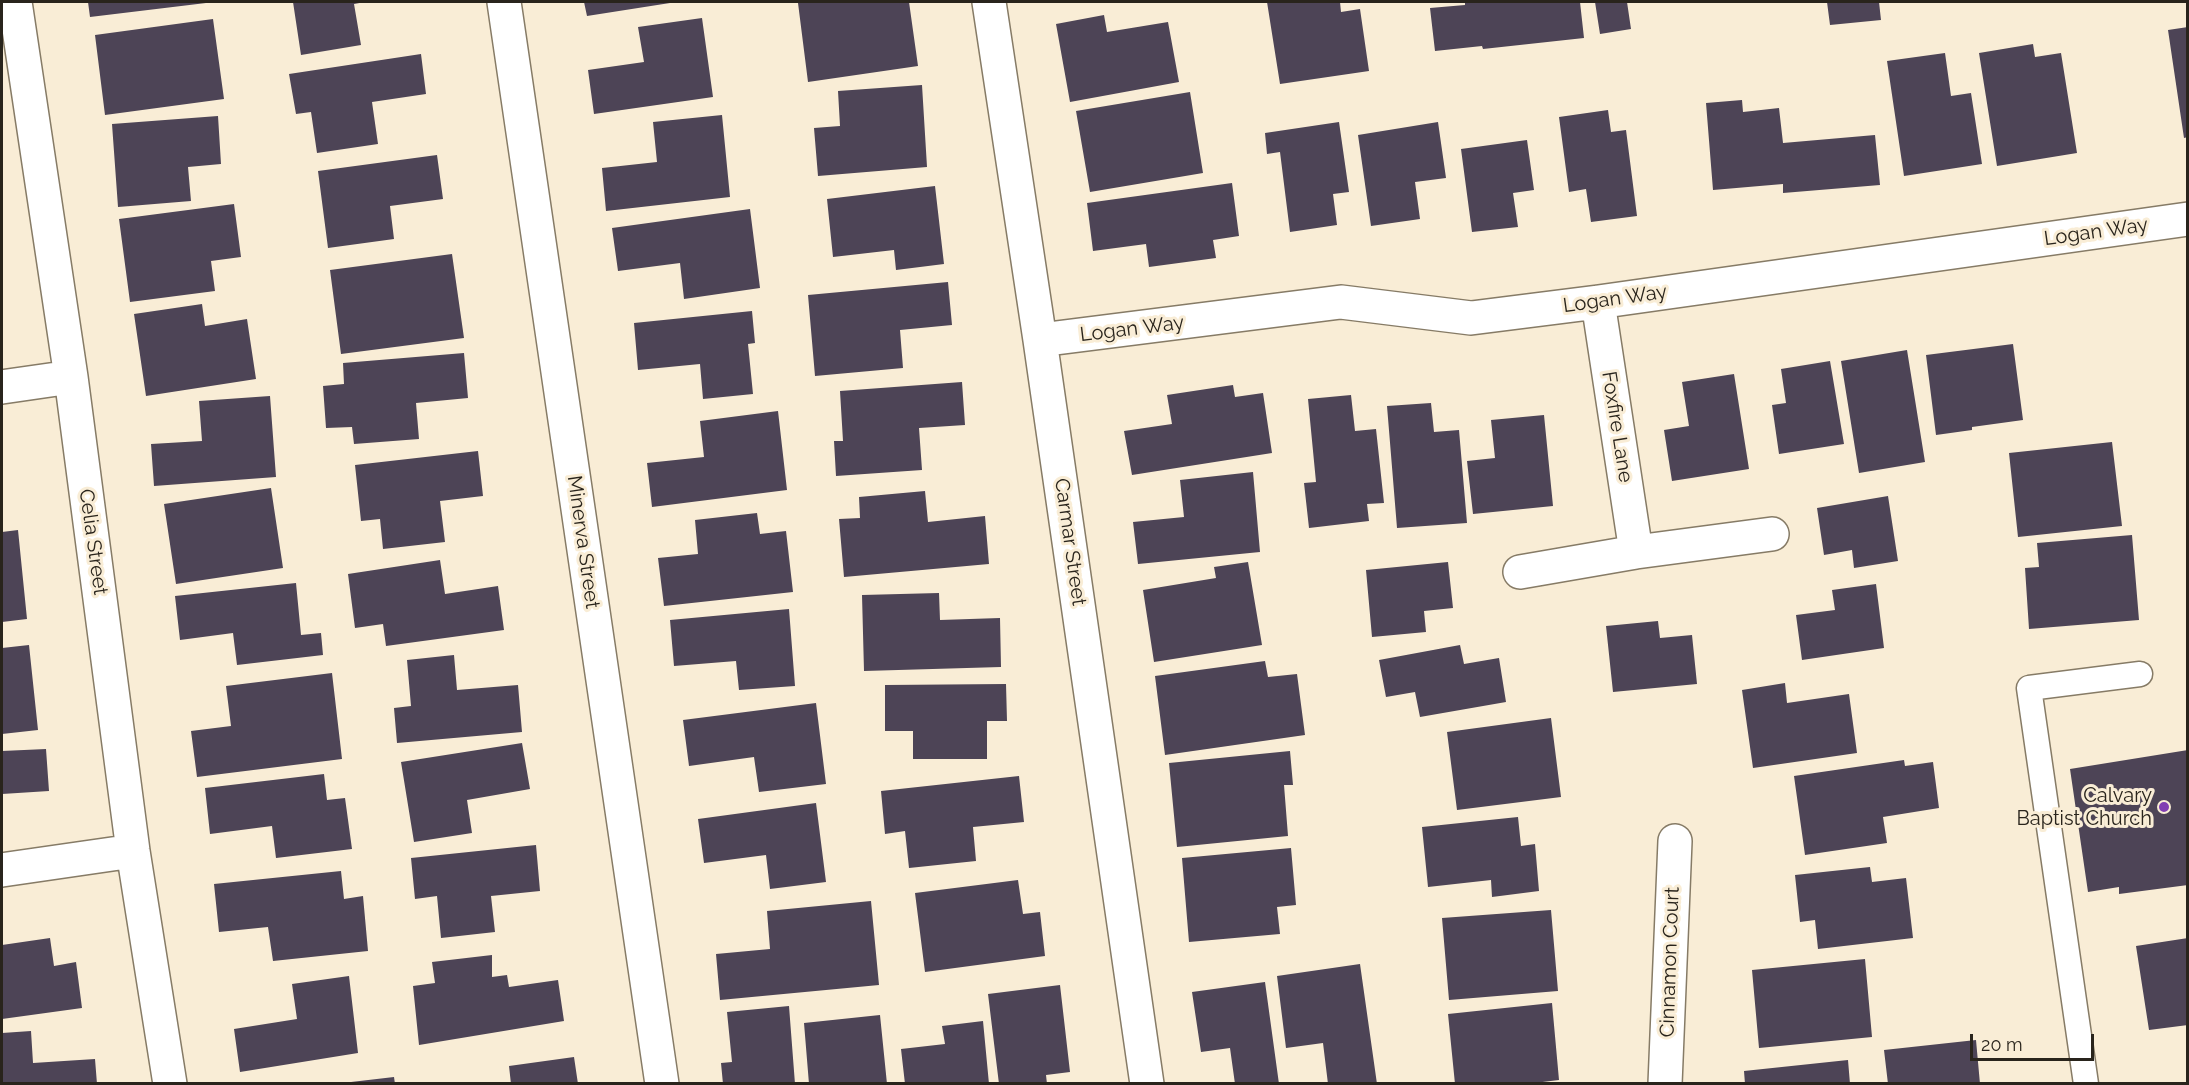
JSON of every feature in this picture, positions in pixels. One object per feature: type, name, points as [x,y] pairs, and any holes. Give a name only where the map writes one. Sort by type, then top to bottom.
[{"type":"street","name":"Celia Street","points":[[15,2],[71,377],[134,850],[170,1083]]},
{"type":"street","name":"Minerva Street","points":[[504,2],[662,1083]]},
{"type":"street","name":"Carmar Street","points":[[989,2],[1148,1083]]},
{"type":"street","name":"Logan Way","points":[[1040,340],[1341,302],[1470,318],[2187,219]]},
{"type":"street","name":"Foxfire Lane","points":[[1598,302],[1636,552]]},
{"type":"street","points":[[2,387],[71,377]]},
{"type":"street","points":[[1520,572],[1636,552],[1772,534]]},
{"type":"street","name":"Cinnamon Court","points":[[1665,1083],[1675,841]]},
{"type":"street","points":[[2,870],[134,850]]},
{"type":"lane","points":[[2086,1083],[2029,688],[2140,675]]},
{"type":"building","points":[[88,2],[206,2],[206,3],[90,17]]},
{"type":"building","points":[[293,2],[365,2],[354,4],[361,45],[301,55]]},
{"type":"building","points":[[584,2],[670,2],[670,3],[587,16]]},
{"type":"building","points":[[909,2],[918,66],[808,82],[798,3]]},
{"type":"building","points":[[1267,2],[1340,2],[1341,12],[1360,9],[1369,71],[1280,84]]},
{"type":"building","points":[[1465,2],[1580,2],[1584,38],[1483,49],[1482,46],[1435,51],[1430,8],[1465,5]]},
{"type":"building","points":[[1595,2],[1627,2],[1631,29],[1600,34]]},
{"type":"building","points":[[1827,2],[1879,2],[1881,20],[1830,25]]},
{"type":"building","points":[[1104,15],[1107,32],[1168,22],[1179,82],[1070,102],[1056,24]]},
{"type":"building","points":[[702,18],[713,97],[594,114],[588,70],[644,62],[638,27]]},
{"type":"building","points":[[213,19],[224,99],[105,115],[95,35]]},
{"type":"building","points":[[2188,27],[2188,137],[2184,138],[2168,30]]},
{"type":"building","points":[[2033,44],[2035,57],[2061,53],[2077,153],[1997,166],[1979,53]]},
{"type":"building","points":[[1945,53],[1951,96],[1971,93],[1982,164],[1904,176],[1887,61]]},
{"type":"building","points":[[421,54],[426,94],[372,102],[378,144],[317,153],[311,112],[296,114],[289,74]]},
{"type":"building","points":[[922,85],[927,167],[818,176],[814,128],[840,126],[838,91]]},
{"type":"building","points":[[1190,92],[1203,173],[1090,192],[1076,111]]},
{"type":"building","points":[[1742,100],[1743,112],[1779,108],[1783,143],[1875,135],[1880,185],[1783,193],[1783,184],[1713,190],[1706,103]]},
{"type":"building","points":[[1608,110],[1611,132],[1626,130],[1637,216],[1591,222],[1586,189],[1569,192],[1559,117]]},
{"type":"building","points":[[722,115],[730,197],[606,211],[602,168],[657,162],[653,122]]},
{"type":"building","points":[[218,116],[221,164],[188,167],[191,201],[118,207],[112,124]]},
{"type":"building","points":[[1339,122],[1349,192],[1333,194],[1337,225],[1290,232],[1280,152],[1267,154],[1265,133]]},
{"type":"building","points":[[1438,122],[1446,178],[1415,182],[1420,219],[1371,226],[1358,135]]},
{"type":"building","points":[[1527,140],[1534,190],[1513,193],[1518,227],[1472,232],[1461,149]]},
{"type":"building","points":[[437,155],[443,199],[390,206],[394,239],[328,248],[318,171]]},
{"type":"building","points":[[1232,183],[1239,236],[1213,240],[1216,258],[1149,267],[1146,244],[1093,251],[1087,203]]},
{"type":"building","points":[[935,186],[944,264],[896,270],[894,250],[833,257],[827,199]]},
{"type":"building","points":[[234,204],[241,257],[211,261],[215,291],[130,302],[119,219]]},
{"type":"building","points":[[750,209],[760,288],[684,299],[680,263],[618,271],[612,228]]},
{"type":"building","points":[[452,254],[464,338],[341,354],[330,270]]},
{"type":"building","points":[[948,282],[952,325],[900,330],[903,368],[815,376],[808,295]]},
{"type":"building","points":[[202,304],[205,326],[247,319],[256,379],[146,396],[134,314]]},
{"type":"building","points":[[752,311],[755,343],[748,344],[753,394],[703,399],[700,364],[638,370],[634,323]]},
{"type":"building","points":[[2013,344],[2023,420],[1936,435],[1926,355]]},
{"type":"building","points":[[1907,350],[1925,462],[1859,473],[1841,361]]},
{"type":"building","points":[[464,353],[468,398],[416,403],[419,439],[354,444],[352,427],[326,428],[323,386],[344,384],[343,363]]},
{"type":"building","points":[[1830,361],[1844,444],[1779,454],[1772,405],[1786,403],[1781,369]]},
{"type":"building","points":[[1734,374],[1749,469],[1672,481],[1664,430],[1689,426],[1682,382]]},
{"type":"building","points":[[962,382],[965,425],[919,428],[922,470],[836,476],[834,441],[843,441],[840,391]]},
{"type":"building","points":[[1233,385],[1235,397],[1263,393],[1272,453],[1132,475],[1124,431],[1172,424],[1167,395]]},
{"type":"building","points":[[1351,395],[1355,431],[1376,429],[1384,503],[1367,504],[1369,521],[1309,528],[1304,483],[1316,482],[1308,399]]},
{"type":"building","points":[[270,396],[276,477],[154,486],[151,444],[202,441],[199,401]]},
{"type":"building","points":[[1431,403],[1434,432],[1459,430],[1467,523],[1397,528],[1387,406]]},
{"type":"building","points":[[778,411],[787,490],[652,507],[647,463],[704,457],[700,421]]},
{"type":"building","points":[[1544,415],[1553,506],[1473,514],[1467,461],[1495,458],[1491,420]]},
{"type":"building","points":[[2112,442],[2122,526],[2018,537],[2009,453]]},
{"type":"building","points":[[478,451],[483,496],[440,501],[445,542],[383,549],[380,519],[361,521],[355,465]]},
{"type":"building","points":[[1253,472],[1260,552],[1138,564],[1133,522],[1184,517],[1180,480]]},
{"type":"building","points":[[271,488],[283,568],[176,584],[164,504]]},
{"type":"building","points":[[925,491],[928,522],[985,516],[989,564],[844,577],[839,519],[860,518],[859,497]]},
{"type":"building","points":[[1888,496],[1898,561],[1854,568],[1852,550],[1824,555],[1817,508]]},
{"type":"building","points":[[757,513],[760,534],[786,531],[793,592],[664,606],[658,558],[698,554],[695,520]]},
{"type":"building","points":[[18,530],[27,619],[2,622],[2,532]]},
{"type":"building","points":[[2132,535],[2139,620],[2029,629],[2025,568],[2039,567],[2037,543]]},
{"type":"building","points":[[440,560],[445,594],[498,586],[504,630],[386,646],[383,624],[355,628],[348,574]]},
{"type":"building","points":[[1248,562],[1262,645],[1154,662],[1143,590],[1216,578],[1214,567]]},
{"type":"building","points":[[1448,562],[1453,608],[1424,611],[1426,632],[1372,637],[1366,570]]},
{"type":"building","points":[[296,583],[301,635],[321,633],[323,655],[237,665],[233,633],[180,640],[175,596]]},
{"type":"building","points":[[1876,584],[1884,648],[1802,660],[1796,615],[1835,610],[1832,590]]},
{"type":"building","points":[[939,593],[940,620],[1000,618],[1001,667],[864,671],[862,595]]},
{"type":"building","points":[[789,609],[795,686],[739,690],[736,661],[674,666],[670,620]]},
{"type":"building","points":[[1658,621],[1660,638],[1692,635],[1697,684],[1613,692],[1606,626]]},
{"type":"building","points":[[29,645],[38,730],[2,734],[2,648]]},
{"type":"building","points":[[1460,645],[1464,664],[1499,658],[1506,702],[1420,717],[1415,692],[1386,697],[1379,660]]},
{"type":"building","points":[[454,655],[457,690],[518,685],[522,732],[397,743],[394,708],[411,706],[407,660]]},
{"type":"building","points":[[1265,661],[1268,677],[1297,674],[1305,735],[1165,755],[1155,676]]},
{"type":"building","points":[[332,673],[342,759],[197,777],[191,731],[231,726],[226,686]]},
{"type":"building","points":[[1785,683],[1787,703],[1849,694],[1857,753],[1753,768],[1742,690]]},
{"type":"building","points":[[1006,684],[1007,721],[987,721],[987,759],[913,759],[913,731],[885,731],[885,685]]},
{"type":"building","points":[[816,703],[826,784],[759,792],[754,757],[689,766],[683,720]]},
{"type":"building","points":[[1551,718],[1561,797],[1457,810],[1447,732]]},
{"type":"building","points":[[522,743],[530,789],[467,800],[472,833],[414,842],[401,762]]},
{"type":"building","points":[[46,749],[49,791],[2,794],[2,751]]},
{"type":"building","points":[[2188,750],[2188,885],[2119,894],[2119,887],[2088,892],[2070,769]]},
{"type":"building","points":[[1290,751],[1293,785],[1284,785],[1288,836],[1177,847],[1169,763]]},
{"type":"building","points":[[1904,760],[1905,766],[1933,762],[1939,808],[1883,817],[1887,843],[1805,855],[1794,776]]},
{"type":"building","points":[[324,774],[327,800],[345,798],[352,849],[276,858],[272,826],[210,834],[205,788]]},
{"type":"building","points":[[1019,776],[1024,822],[973,827],[976,861],[909,868],[905,831],[885,834],[881,791]]},
{"type":"building","points":[[816,803],[826,882],[770,889],[766,855],[704,863],[698,819]]},
{"type":"building","points":[[1518,817],[1521,846],[1535,844],[1539,891],[1492,897],[1491,880],[1428,887],[1422,827]]},
{"type":"building","points":[[536,845],[540,891],[491,896],[495,932],[441,938],[437,896],[415,899],[411,858]]},
{"type":"building","points":[[1291,848],[1296,905],[1277,907],[1280,934],[1189,942],[1182,858]]},
{"type":"building","points":[[1870,867],[1872,882],[1906,878],[1913,938],[1818,949],[1815,920],[1800,922],[1795,875]]},
{"type":"building","points":[[341,871],[344,899],[363,896],[368,951],[273,961],[268,927],[219,932],[214,884]]},
{"type":"building","points":[[1018,880],[1023,914],[1040,912],[1045,956],[925,972],[915,893]]},
{"type":"building","points":[[871,901],[879,985],[720,1000],[716,954],[770,949],[767,911]]},
{"type":"building","points":[[1551,910],[1558,991],[1449,1000],[1442,918]]},
{"type":"building","points":[[50,938],[54,966],[76,962],[82,1008],[2,1019],[2,945]]},
{"type":"building","points":[[2188,938],[2188,1025],[2149,1030],[2136,946]]},
{"type":"building","points":[[492,955],[492,977],[507,975],[509,987],[558,980],[564,1021],[419,1045],[413,986],[435,983],[432,962]]},
{"type":"building","points":[[1865,959],[1872,1037],[1759,1048],[1752,970]]},
{"type":"building","points":[[1360,964],[1377,1084],[1328,1084],[1323,1043],[1286,1048],[1277,976]]},
{"type":"building","points":[[349,976],[358,1053],[240,1072],[234,1029],[297,1019],[292,984]]},
{"type":"building","points":[[1265,982],[1279,1084],[1235,1084],[1230,1048],[1201,1052],[1192,992]]},
{"type":"building","points":[[1060,985],[1070,1072],[1046,1075],[1047,1084],[999,1084],[988,994]]},
{"type":"building","points":[[1552,1003],[1559,1080],[1526,1084],[1455,1084],[1448,1014]]},
{"type":"building","points":[[789,1006],[795,1084],[723,1084],[721,1063],[732,1062],[727,1012]]},
{"type":"building","points":[[880,1015],[887,1084],[809,1084],[804,1023]]},
{"type":"building","points":[[983,1021],[989,1084],[905,1084],[901,1049],[945,1044],[942,1026]]},
{"type":"building","points":[[31,1031],[33,1063],[95,1059],[97,1084],[2,1084],[2,1033]]},
{"type":"building","points":[[1976,1040],[1980,1084],[1888,1084],[1884,1050]]},
{"type":"building","points":[[574,1057],[578,1084],[511,1084],[509,1066]]},
{"type":"building","points":[[1848,1060],[1850,1084],[1745,1084],[1744,1071]]},
{"type":"building","points":[[394,1077],[395,1084],[351,1084],[351,1082]]},
{"type":"place","name":"Calvary Baptist Church","points":[[2164,807]]}]
